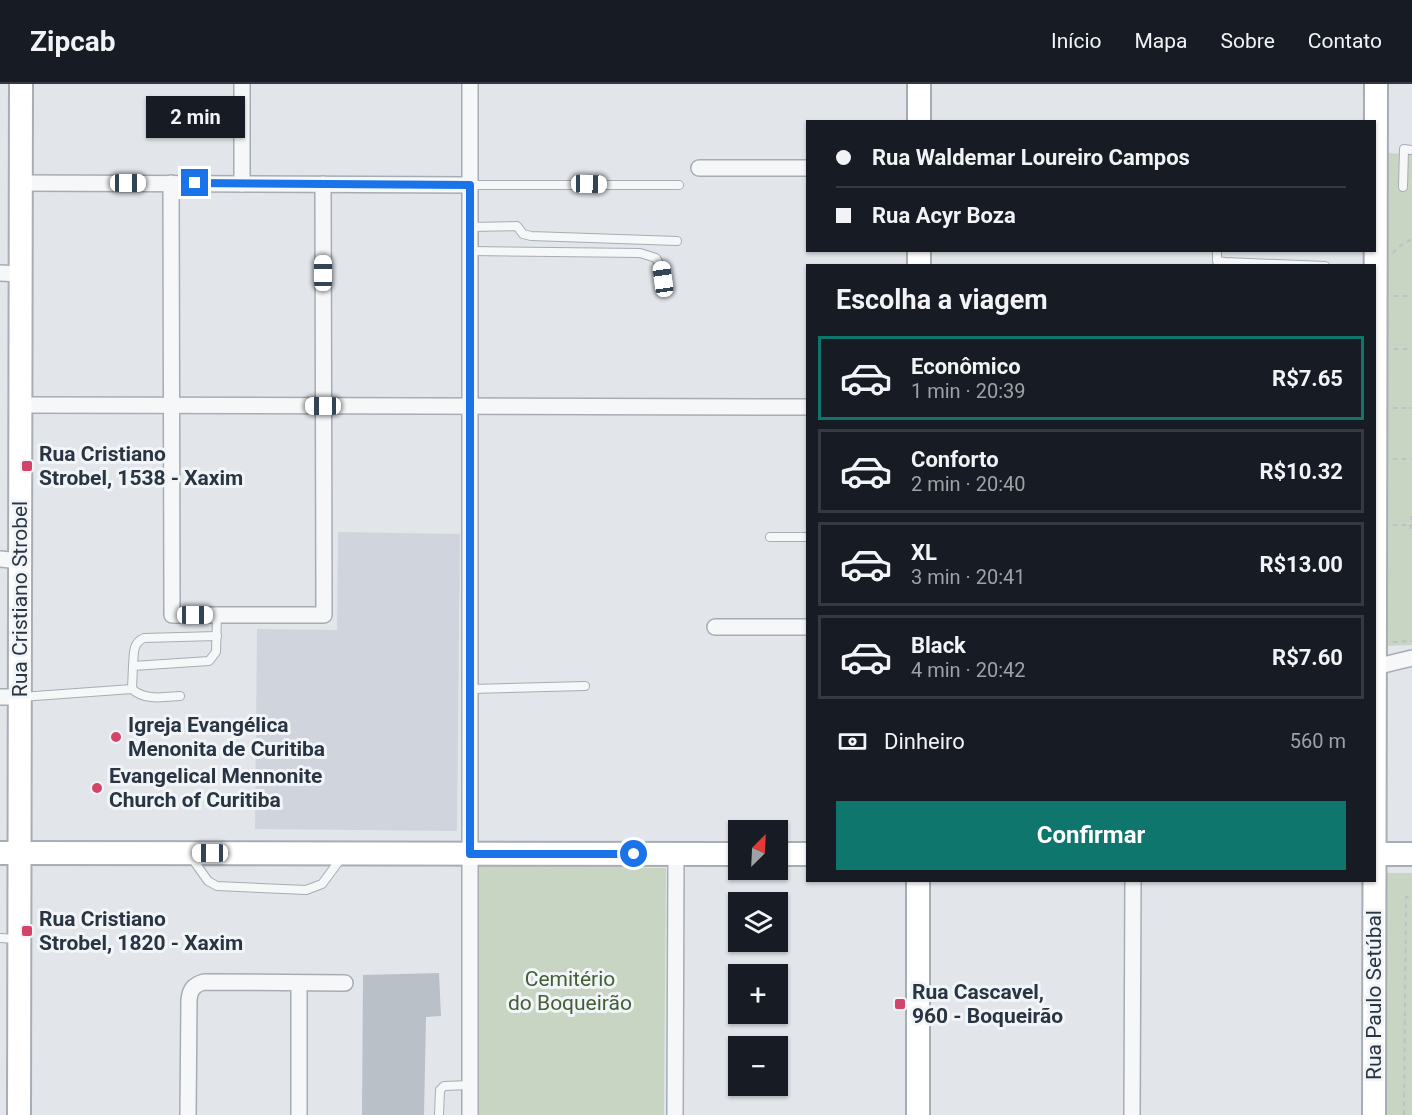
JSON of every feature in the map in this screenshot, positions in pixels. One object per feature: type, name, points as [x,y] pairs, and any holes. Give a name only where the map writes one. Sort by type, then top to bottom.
[{"type":"main road","name":"Rua Cristiano Strobel","points":[[19,1115],[10,939],[10,560],[20,405],[10,274],[21,183],[21,84]]},
{"type":"main road","points":[[919,84],[919,120]]},
{"type":"main road","name":"Rua Paulo Setúbal","points":[[1376,84],[1376,254],[1380,408],[1376,626]]},
{"type":"main road","points":[[10,853],[728,854]]},
{"type":"main road","points":[[788,854],[806,854]]},
{"type":"main road","points":[[1376,854],[1412,854]]},
{"type":"main road","points":[[918,882],[918,1115]]},
{"type":"main road","name":"Rua Paulo Setúbal","points":[[1374,882],[1374,1115]]},
{"type":"street","points":[[242,84],[242,184]]},
{"type":"street","points":[[470,84],[470,1115]]},
{"type":"street","points":[[699,168],[806,168]]},
{"type":"street","points":[[21,183],[470,185]]},
{"type":"street","points":[[171,183],[172,615],[324,615],[323,184]]},
{"type":"street","points":[[20,405],[806,407]]},
{"type":"street","points":[[715,627],[806,627]]},
{"type":"street","points":[[1376,668],[1412,658]]},
{"type":"street","points":[[675,1115],[676,854]]},
{"type":"street","points":[[1132,1115],[1133,882]]},
{"type":"street","points":[[188,1115],[189,1000],[190,991],[196,984],[204,982],[345,983]]},
{"type":"street","points":[[299,983],[299,1115]]},
{"type":"lane","points":[[1403,187],[1404,149],[1412,150]]},
{"type":"lane","points":[[470,185],[679,185]]},
{"type":"lane","points":[[470,226],[517,226],[523,234],[531,236],[677,241]]},
{"type":"lane","points":[[470,251],[640,253],[656,258],[661,267],[664,291]]},
{"type":"lane","points":[[1217,252],[1216,261],[1275,264]]},
{"type":"lane","points":[[770,537],[806,537]]},
{"type":"lane","points":[[134,666],[209,661],[216,652],[217,615]]},
{"type":"lane","points":[[132,689],[135,646],[139,640],[217,636]]},
{"type":"lane","points":[[470,689],[585,686]]},
{"type":"lane","points":[[10,697],[132,689],[145,697],[180,696]]},
{"type":"lane","points":[[188,853],[208,881],[217,886],[306,891],[322,884],[344,854]]},
{"type":"lane","points":[[439,1115],[440,1090],[444,1086],[470,1085]]},
{"type":"path","points":[[1376,254],[1398,247],[1412,239]]},
{"type":"path","points":[[1390,349],[1409,349]]},
{"type":"path","points":[[1380,408],[1412,408]]},
{"type":"path","points":[[1380,456],[1412,459]]},
{"type":"path","points":[[1412,516],[1412,534]]},
{"type":"path","points":[[1390,525],[1411,525]]},
{"type":"path","points":[[1404,1115],[1406,897],[1412,897]]},
{"type":"shaded area","points":[[338,532],[460,534],[457,831],[255,829],[257,629],[337,630]]},
{"type":"green space","points":[[1387,153],[1412,154],[1412,645],[1385,646]]},
{"type":"green space","name":"Cemitério do Boqueirão","points":[[476,864],[666,868],[664,1115],[475,1115]]},
{"type":"green space","points":[[1386,873],[1412,873],[1412,1115],[1386,1115]]},
{"type":"building","points":[[439,973],[441,1016],[426,1017],[424,1115],[362,1115],[363,975]]},
{"type":"place","name":"Rua Cristiano Strobel, 1538 - Xaxim","points":[[27,466]]},
{"type":"place","name":"Igreja Evangélica Menonita de Curitiba","points":[[116,737]]},
{"type":"place","name":"Evangelical Mennonite Church of Curitiba","points":[[97,788]]},
{"type":"place","name":"Rua Cristiano Strobel, 1820 - Xaxim","points":[[27,931]]},
{"type":"place","name":"Rua Cascavel, 960 - Boqueirão","points":[[900,1004]]},
{"type":"route","points":[[195,183],[470,185],[470,854],[634,854]]}]
